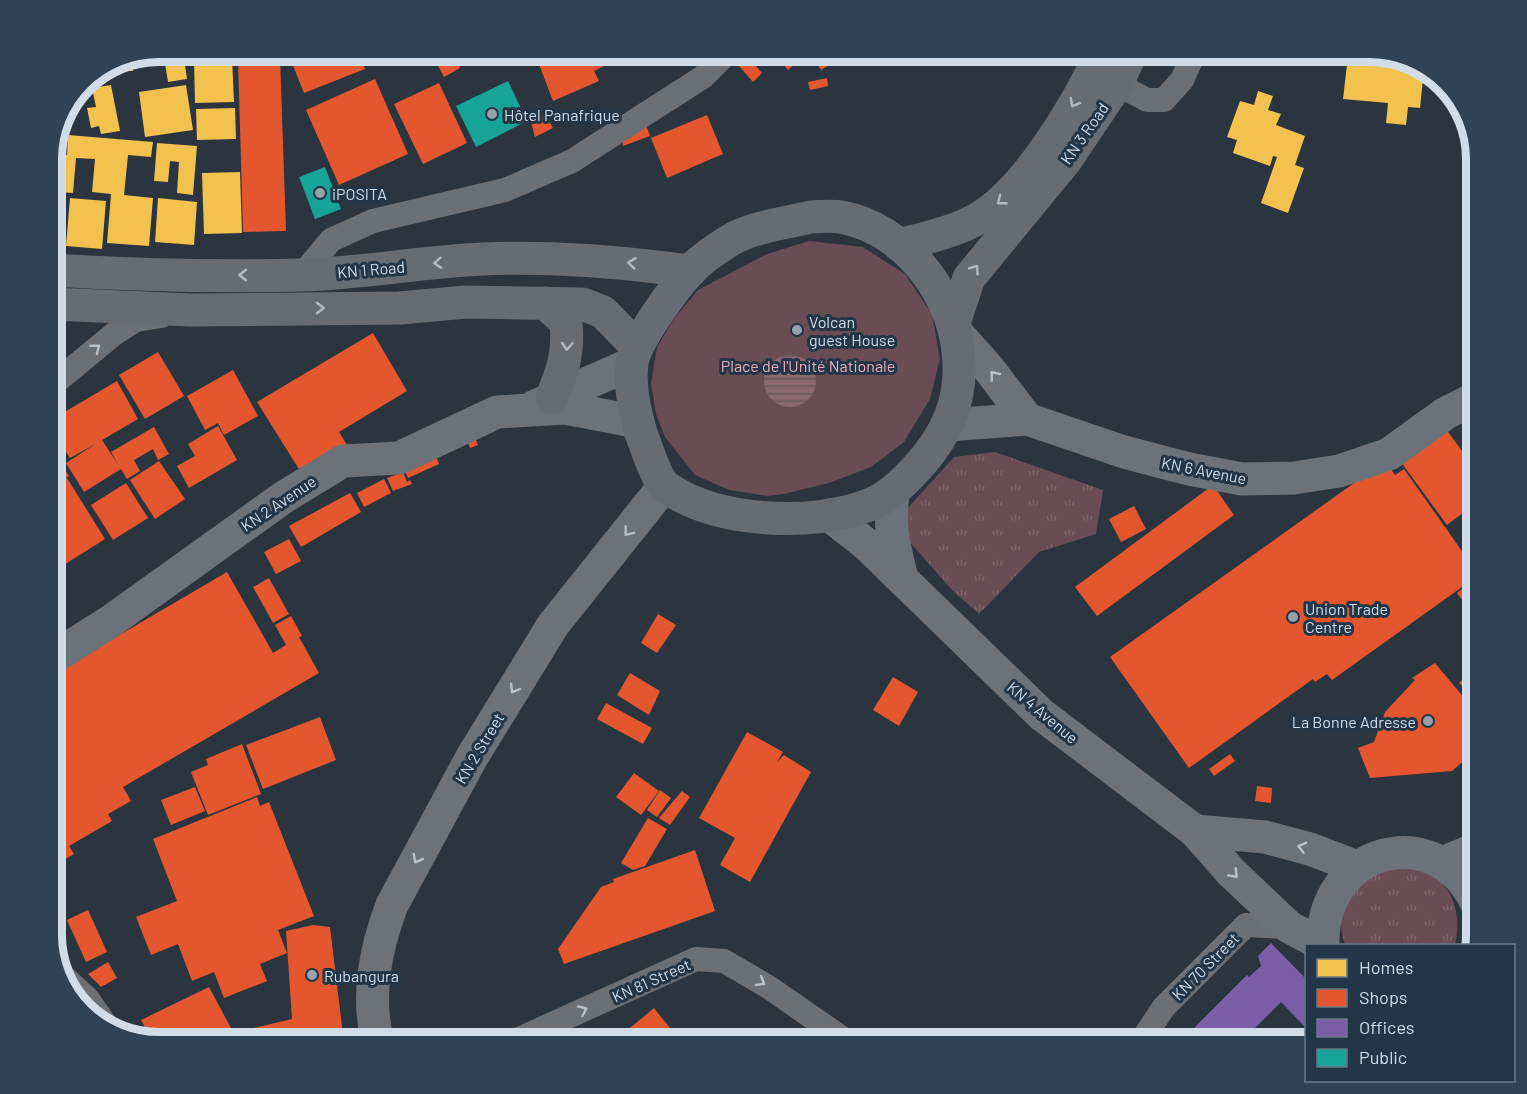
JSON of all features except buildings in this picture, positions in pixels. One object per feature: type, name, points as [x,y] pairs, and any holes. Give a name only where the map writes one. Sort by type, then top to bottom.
[{"type":"highway","name":"KN 3 Road","points":[[898,245],[978,219],[1010,194],[1039,157],[1069,112],[1096,62]]},
{"type":"highway","name":"KN 3 Road","points":[[955,328],[969,278],[1066,160],[1117,84],[1127,62]]},
{"type":"highway","points":[[62,304],[191,310],[400,308],[466,302],[582,304],[603,312],[634,355],[638,422],[648,454],[664,486],[715,510],[764,519],[829,515],[869,505],[894,491],[934,450],[948,425],[958,385],[960,364],[955,328],[937,285],[898,245],[878,230],[841,217],[811,217],[771,226],[730,240],[690,271],[634,355]]},
{"type":"highway","name":"KN 1 Road","points":[[62,271],[144,276],[302,275],[480,259],[592,258],[690,271]]},
{"type":"highway","points":[[542,403],[566,361],[568,341],[566,322],[545,303]]},
{"type":"main road","points":[[955,328],[990,369],[1027,420]]},
{"type":"main road","name":"KN 2 Avenue","points":[[62,652],[111,621],[285,496],[343,461],[399,458],[497,412],[542,403],[634,355]]},
{"type":"main road","name":"KN 2 Avenue","points":[[542,403],[638,422]]},
{"type":"main road","name":"KN 6 Avenue","points":[[948,425],[1027,420],[1124,452],[1189,469],[1242,479],[1294,478],[1339,471],[1389,454],[1446,413],[1466,403]]},
{"type":"main road","name":"KN 2 Street","points":[[377,1032],[372,981],[384,928],[392,905],[472,757],[553,625],[664,486]]},
{"type":"main road","points":[[894,491],[890,511],[891,532],[902,579]]},
{"type":"main road","name":"KN 4 Avenue","points":[[829,515],[866,544],[1042,716],[1195,831],[1231,872],[1289,927],[1321,944]]},
{"type":"main road","points":[[1195,831],[1265,837],[1310,849],[1357,867]]},
{"type":"main road","points":[[1323,944],[1323,923],[1329,901],[1341,882],[1357,867],[1377,857],[1399,853],[1422,855],[1442,863],[1462,879],[1466,886]]},
{"type":"main road","points":[[1442,863],[1466,853]]},
{"type":"street","points":[[302,275],[331,240],[373,221],[505,190],[572,161],[694,84],[717,62]]},
{"type":"street","points":[[1117,84],[1147,100],[1164,100],[1182,80],[1190,62]]},
{"type":"street","points":[[62,377],[136,320],[191,310]]},
{"type":"street","name":"KN 70 Street","points":[[1147,1032],[1164,1007],[1246,925],[1289,927]]},
{"type":"street","name":"KN 81 Street","points":[[534,1032],[696,959],[724,961],[770,988],[833,1032]]},
{"type":"street","points":[[82,993],[92,1005]]},
{"type":"green space","name":"Place de l'Unité Nationale","points":[[809,241],[863,247],[905,274],[932,314],[940,359],[930,399],[904,442],[871,467],[829,483],[784,494],[767,496],[729,490],[695,475],[665,437],[656,414],[651,384],[657,347],[674,319],[698,290],[767,254]]},
{"type":"green space","points":[[995,452],[1103,490],[1096,534],[1039,552],[979,614],[952,590],[908,540],[906,510],[954,457]]},
{"type":"green space","points":[[1385,868],[1419,870],[1434,876],[1449,892],[1453,902],[1457,923],[1455,944],[1345,944],[1341,918],[1344,907],[1348,898],[1363,883]]},
{"type":"shaded area","points":[[790,355],[800,357],[808,363],[814,371],[816,381],[814,391],[808,399],[800,405],[790,407],[780,405],[772,399],[766,391],[764,381],[766,371],[772,363],[780,357]]},
{"type":"place","name":"Hôtel Panafrique","points":[[492,114]]},
{"type":"place","name":"iPOSITA","points":[[320,193]]},
{"type":"place","name":"Volcan guest House","points":[[797,330]]},
{"type":"place","name":"Union Trade Centre","points":[[1293,617]]},
{"type":"place","name":"La Bonne Adresse","points":[[1428,721]]},
{"type":"place","name":"Rubangura","points":[[312,975]]}]
